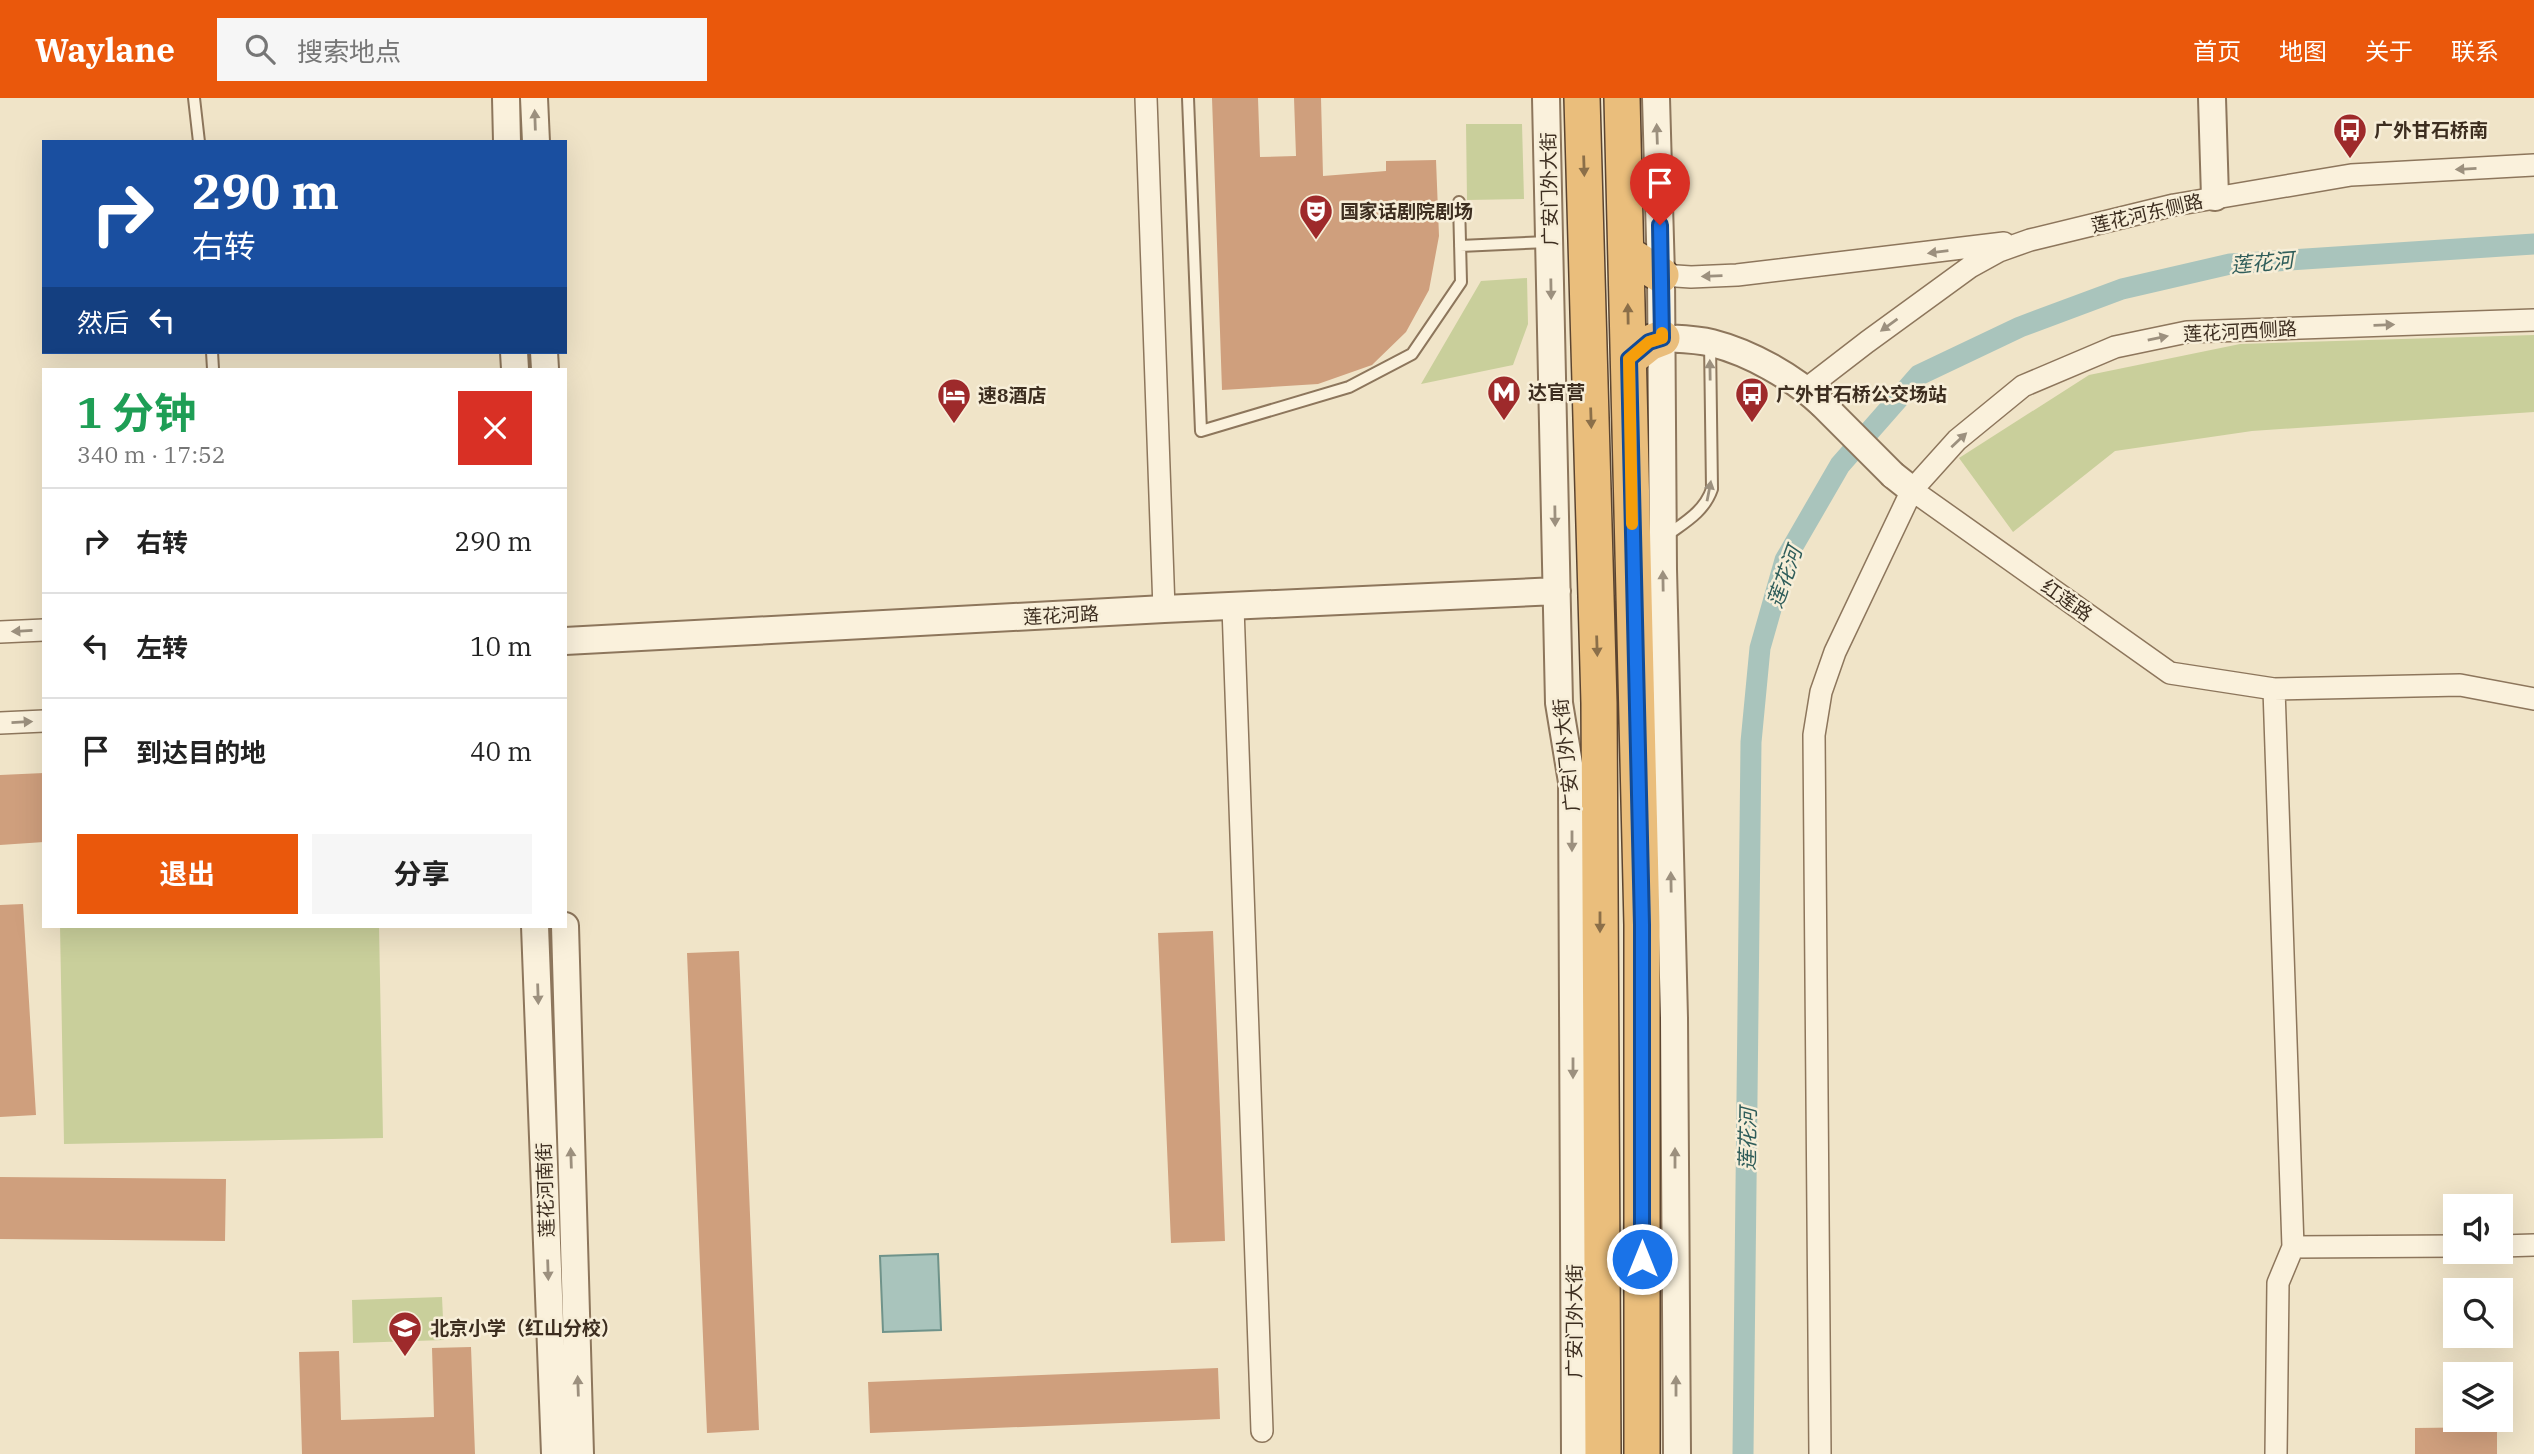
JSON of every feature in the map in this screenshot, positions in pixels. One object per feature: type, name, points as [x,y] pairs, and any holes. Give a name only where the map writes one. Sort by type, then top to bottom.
[{"type":"highway","name":"广安门外大街","points":[[1582,98],[1599,703],[1602,1454]]},
{"type":"highway","points":[[1622,98],[1629,359],[1648,538],[1642,925],[1642,1454]]},
{"type":"highway","points":[[1626,253],[1661,275]]},
{"type":"highway","points":[[1629,359],[1649,342],[1662,338]]},
{"type":"street","points":[[506,98],[507,140]]},
{"type":"street","points":[[534,98],[536,140]]},
{"type":"street","points":[[1146,98],[1164,609]]},
{"type":"street","name":"广安门外大街","points":[[1546,98],[1559,703],[1572,782],[1575,1454]]},
{"type":"street","points":[[1656,98],[1662,338],[1648,538],[1674,1018],[1677,1454]]},
{"type":"street","points":[[2212,98],[2215,197]]},
{"type":"street","name":"莲花河东侧路","points":[[1814,397],[1867,342],[1970,267],[1999,251],[2030,240],[2215,197],[2351,175],[2534,165]]},
{"type":"street","points":[[1661,275],[1737,275],[2030,240]]},
{"type":"street","name":"莲花河西侧路","points":[[1820,1454],[1814,735],[1822,692],[1835,652],[1903,483],[2023,386],[2115,347],[2187,332],[2534,320]]},
{"type":"street","name":"红莲路","points":[[1662,338],[1710,342],[1776,371],[1814,397],[1903,483],[2170,673],[2274,689],[2460,685],[2534,699]]},
{"type":"street","name":"莲花河路","points":[[567,641],[1557,591]]},
{"type":"street","points":[[1233,607],[1262,1431]]},
{"type":"street","points":[[0,632],[42,630]]},
{"type":"street","points":[[2274,689],[2293,1247],[2278,1283],[2276,1454]]},
{"type":"street","points":[[0,723],[42,721]]},
{"type":"street","name":"莲花河南街","points":[[535,928],[555,1454]]},
{"type":"street","name":"莲花河南街","points":[[565,928],[580,1454]]},
{"type":"street","points":[[2513,1245],[2534,1245]]},
{"type":"street","points":[[2293,1247],[2443,1246]]},
{"type":"lane","points":[[194,98],[199,140]]},
{"type":"lane","points":[[1188,98],[1201,431],[1349,387],[1412,354],[1461,282],[1459,202]]},
{"type":"lane","points":[[1460,246],[1550,242]]},
{"type":"lane","points":[[1648,538],[1699,512],[1707,503],[1712,489],[1710,342]]},
{"type":"green space","points":[[1466,124],[1522,124],[1524,199],[1467,200]]},
{"type":"green space","points":[[1527,278],[1528,324],[1513,365],[1421,384],[1481,281]]},
{"type":"green space","points":[[2534,335],[2534,412],[2252,431],[2115,451],[2013,532],[1959,458],[2089,375],[2240,344]]},
{"type":"green space","points":[[60,928],[379,928],[383,1138],[64,1144]]},
{"type":"green space","points":[[442,1297],[444,1340],[353,1343],[352,1300]]},
{"type":"water","points":[[938,1254],[941,1330],[883,1332],[880,1256]]},
{"type":"building","points":[[1212,98],[1258,98],[1260,157],[1296,156],[1294,98],[1321,98],[1323,176],[1386,171],[1386,161],[1436,160],[1439,236],[1429,290],[1406,332],[1372,365],[1318,384],[1222,390]]},
{"type":"building","points":[[42,773],[42,842],[0,845],[0,775]]},
{"type":"building","points":[[23,904],[36,1115],[0,1117],[0,905]]},
{"type":"building","points":[[1213,931],[1225,1241],[1171,1243],[1158,933]]},
{"type":"building","points":[[739,951],[759,1430],[707,1433],[687,953]]},
{"type":"building","points":[[0,1177],[226,1179],[225,1241],[0,1239]]},
{"type":"building","points":[[471,1347],[475,1454],[302,1454],[299,1352],[339,1351],[341,1420],[434,1417],[432,1348]]},
{"type":"building","points":[[1218,1368],[1220,1419],[870,1433],[868,1382]]},
{"type":"building","points":[[2415,1428],[2443,1428],[2443,1432],[2497,1432],[2497,1454],[2415,1454]]},
{"type":"waterway","name":"莲花河","points":[[1743,1454],[1751,742],[1760,648],[1785,560],[1840,465],[1919,375],[2020,327],[2122,289],[2230,264],[2534,244]]},
{"type":"slow traffic","points":[[1632,524],[1629,359],[1649,342],[1662,338],[1662,333]]},
{"type":"place","name":"广外甘石桥南","points":[[2350,160]]},
{"type":"place","name":"国家话剧院剧场","points":[[1316,241]]},
{"type":"place","name":"达官营","points":[[1504,422]]},
{"type":"place","name":"广外甘石桥公交场站","points":[[1752,424]]},
{"type":"place","name":"速8酒店","points":[[954,425]]},
{"type":"place","name":"北京小学（红山分校）","points":[[405,1358]]},
{"type":"route","points":[[1642,1259],[1642,925],[1629,359],[1649,342],[1662,338],[1660,225]]}]
